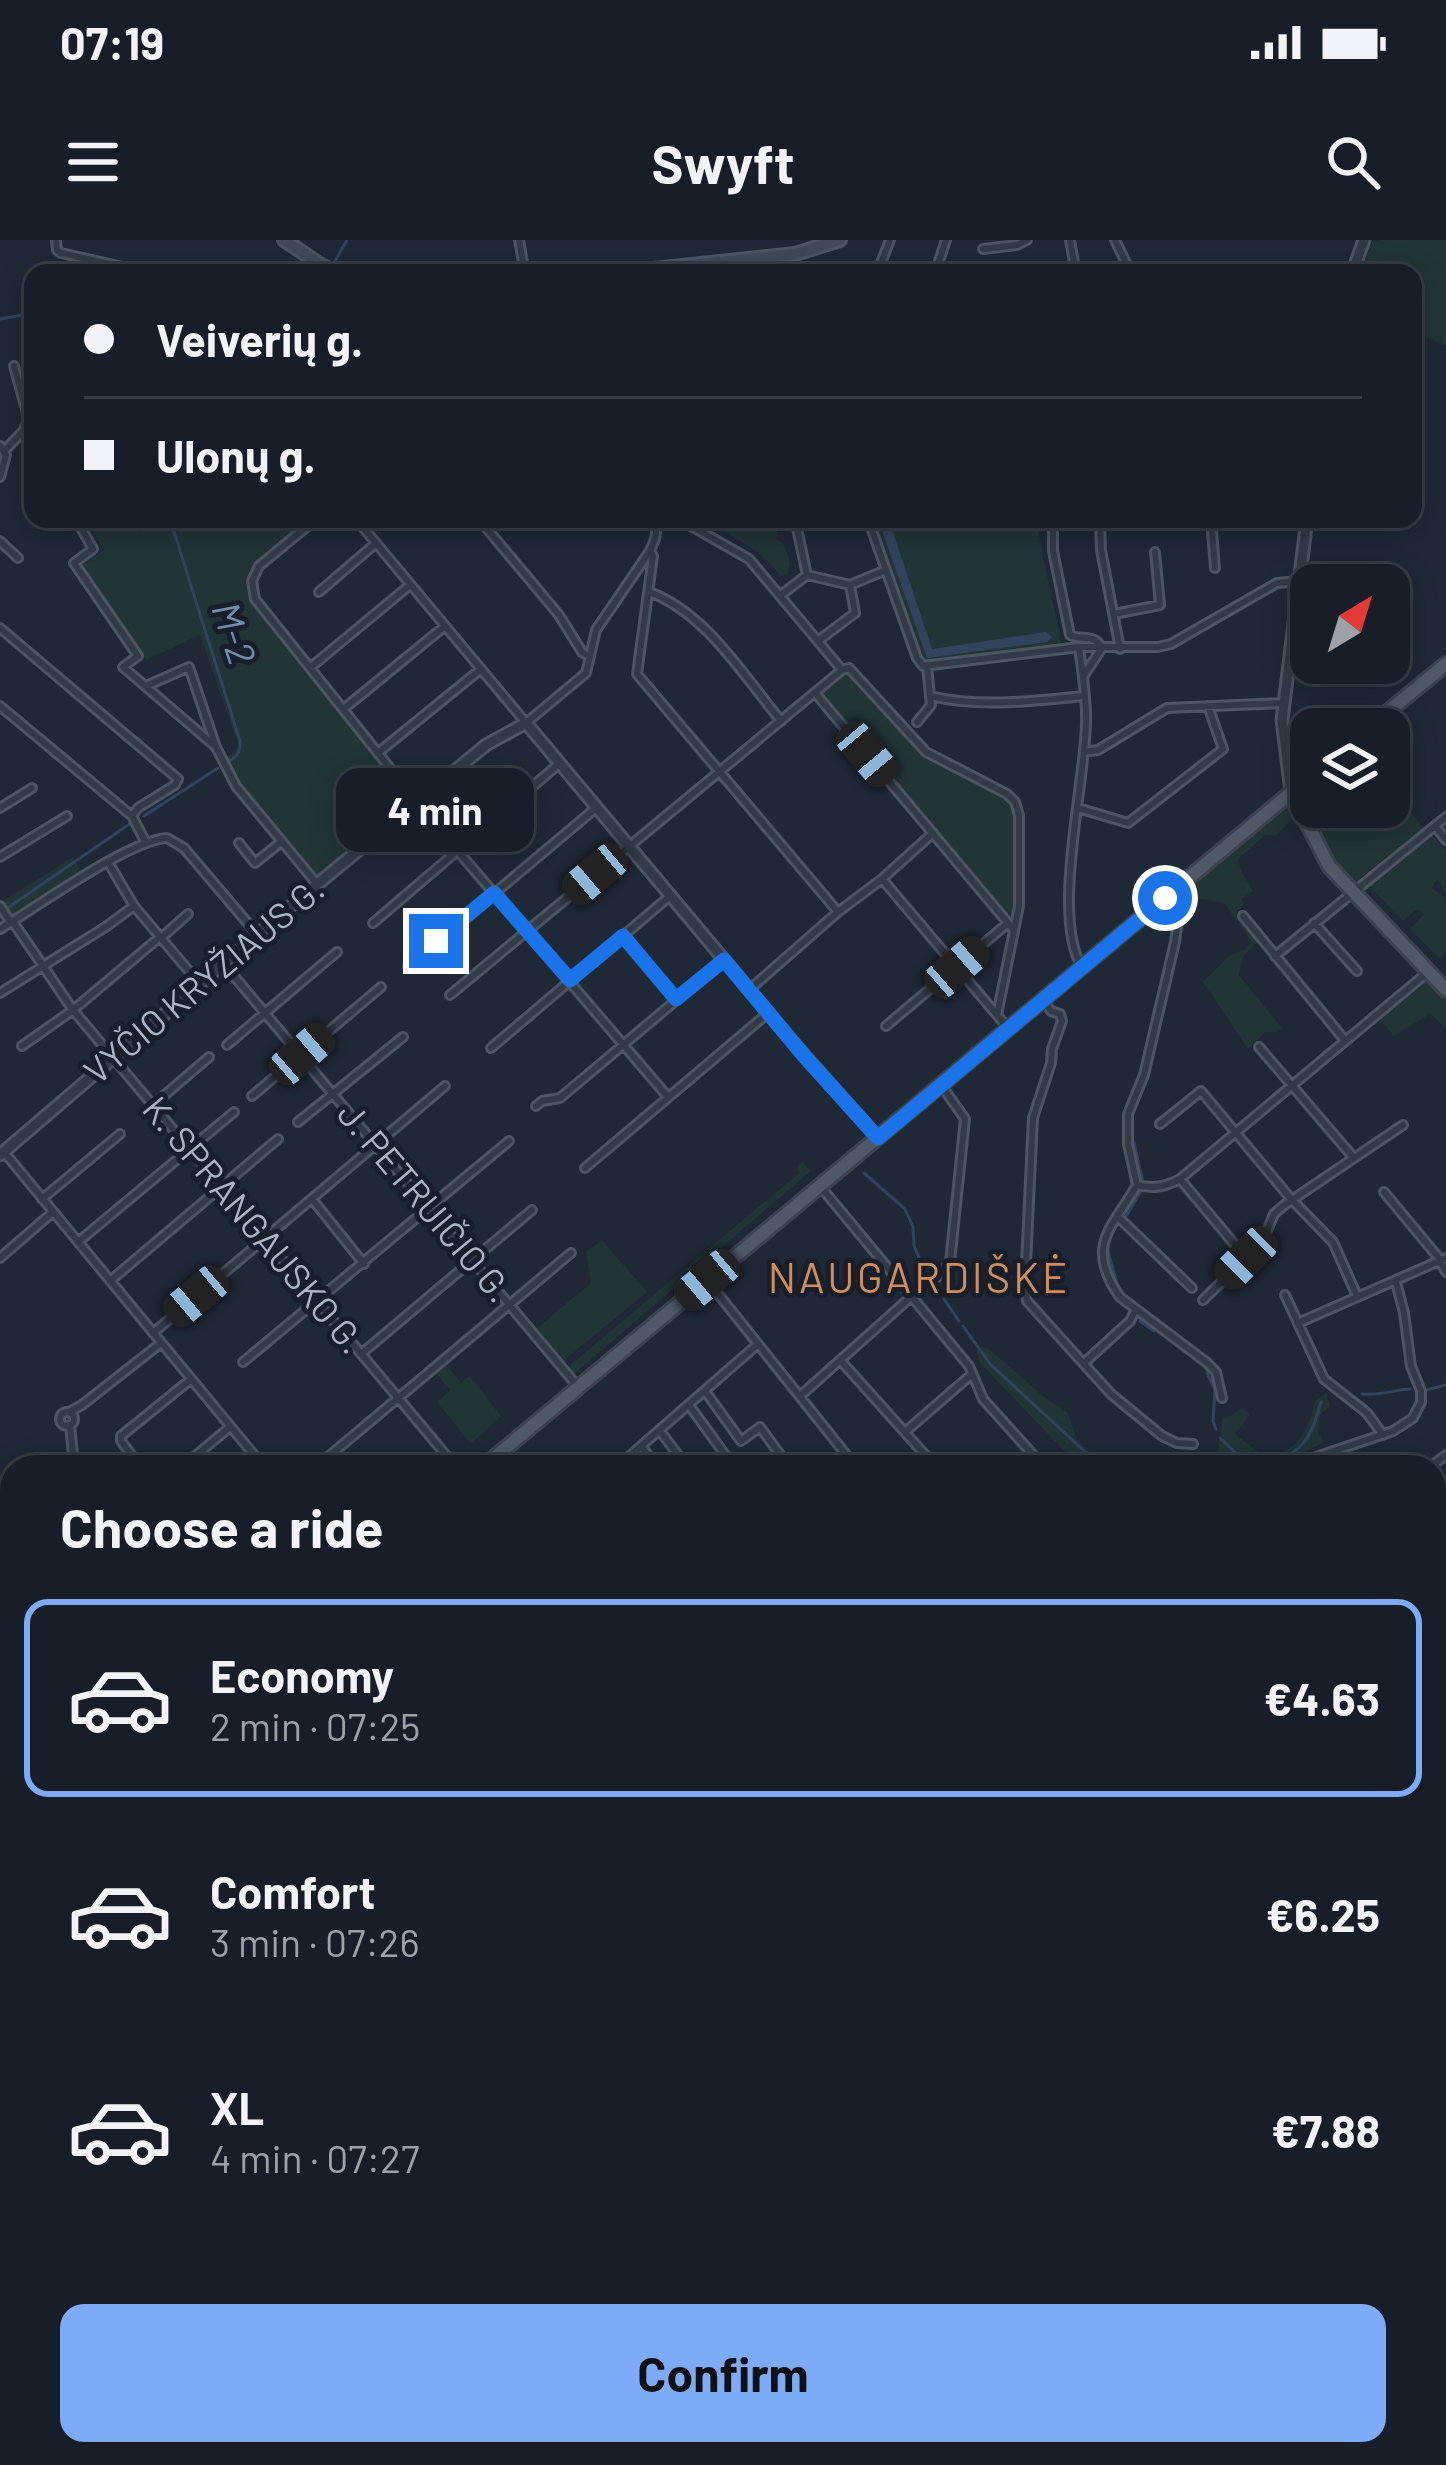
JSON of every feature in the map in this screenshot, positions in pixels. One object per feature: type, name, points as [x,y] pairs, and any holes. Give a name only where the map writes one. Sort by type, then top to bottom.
[{"type":"main road","points":[[713,264],[840,240]]},
{"type":"main road","points":[[288,241],[320,264]]},
{"type":"main road","points":[[1393,708],[1445,667]]},
{"type":"main road","points":[[498,1455],[1290,793]]},
{"type":"main road","points":[[1310,828],[1330,866],[1446,990]]},
{"type":"street","points":[[56,240],[61,254],[107,264]]},
{"type":"street","points":[[983,249],[1027,240]]},
{"type":"street","points":[[14,366],[24,405]]},
{"type":"street","points":[[0,477],[5,466],[3,448]]},
{"type":"street","points":[[81,528],[93,549],[74,563],[138,656],[123,668],[216,747]]},
{"type":"street","points":[[305,528],[259,566],[251,585],[255,599],[418,802],[668,1096]]},
{"type":"street","points":[[364,528],[878,1138]]},
{"type":"street","points":[[486,528],[590,657]]},
{"type":"street","points":[[526,724],[583,677],[596,630],[650,551],[657,528]]},
{"type":"street","points":[[695,528],[749,559],[818,641],[926,752],[1015,802],[1019,907],[1011,926],[997,1015]]},
{"type":"street","points":[[797,528],[807,575]]},
{"type":"street","points":[[871,528],[920,665],[1079,647],[1171,644],[1277,583],[1290,581]]},
{"type":"street","points":[[1053,528],[1070,635],[1090,637],[1102,648]]},
{"type":"street","points":[[1100,528],[1120,649]]},
{"type":"street","points":[[1212,528],[1215,568]]},
{"type":"street","points":[[1301,564],[1305,528]]},
{"type":"street","points":[[0,542],[19,558]]},
{"type":"street","points":[[319,592],[376,543]]},
{"type":"street","points":[[650,551],[637,674],[838,913]]},
{"type":"street","points":[[1114,614],[1160,605],[1155,552]]},
{"type":"street","points":[[781,595],[807,575],[850,584],[886,570]]},
{"type":"street","points":[[311,667],[410,584]]},
{"type":"street","points":[[818,641],[855,613],[850,584]]},
{"type":"street","points":[[649,592],[683,609],[700,624],[781,721]]},
{"type":"street","points":[[345,708],[446,626]]},
{"type":"street","points":[[0,628],[178,779],[132,816]]},
{"type":"street","points":[[1079,647],[1086,720],[1069,928],[1072,949],[1082,967]]},
{"type":"street","points":[[1082,677],[1102,648]]},
{"type":"street","points":[[1290,654],[1282,720],[1290,784]]},
{"type":"street","points":[[917,722],[931,705],[928,666]]},
{"type":"street","points":[[145,686],[189,668],[216,747],[236,786],[317,884]]},
{"type":"street","points":[[379,752],[481,669]]},
{"type":"street","points":[[450,995],[846,669]]},
{"type":"street","points":[[816,694],[1011,926]]},
{"type":"street","points":[[929,696],[985,704],[1084,696]]},
{"type":"street","points":[[1084,752],[1098,750],[1167,708],[1284,703]]},
{"type":"street","points":[[0,706],[132,816],[146,842]]},
{"type":"street","points":[[1078,808],[1128,823],[1223,749],[1208,706]]},
{"type":"street","name":"VYČIO KRYŽIAUS G.","points":[[2,1154],[486,745],[526,724]]},
{"type":"street","points":[[373,923],[560,763]]},
{"type":"street","points":[[0,808],[32,788]]},
{"type":"street","points":[[408,965],[596,808]]},
{"type":"street","points":[[0,857],[68,816]]},
{"type":"street","points":[[1275,956],[1446,817]]},
{"type":"street","points":[[1435,826],[1446,840]]},
{"type":"street","points":[[749,990],[934,833]]},
{"type":"street","points":[[0,929],[108,862],[159,838],[175,841],[257,934]]},
{"type":"street","points":[[239,843],[255,863],[281,842]]},
{"type":"street","points":[[108,862],[134,907],[200,983]]},
{"type":"street","points":[[882,880],[1008,1028]]},
{"type":"street","points":[[491,1048],[670,896]]},
{"type":"street","points":[[1165,898],[1178,920],[1175,942],[1144,1076],[1128,1114],[1137,1185],[1103,1236],[1103,1258],[1114,1288],[1136,1311],[1216,1372],[1222,1398]]},
{"type":"street","name":"K. SPRANGAUSKO G.","points":[[0,906],[73,1010],[443,1455]]},
{"type":"street","points":[[0,993],[134,907]]},
{"type":"street","points":[[22,1046],[188,914]]},
{"type":"street","points":[[1243,916],[1345,1039]]},
{"type":"street","points":[[1315,923],[1357,971]]},
{"type":"street","points":[[886,1026],[1011,926]]},
{"type":"street","points":[[623,936],[676,999]]},
{"type":"street","points":[[227,1045],[338,952]]},
{"type":"street","points":[[536,1106],[560,1097],[724,960]]},
{"type":"street","name":"J. PETRUIČIO G.","points":[[223,963],[579,1388]]},
{"type":"street","points":[[1137,1185],[1164,1186],[1180,1179],[1429,971]]},
{"type":"street","points":[[252,1096],[381,988]]},
{"type":"street","points":[[1042,1000],[1060,1014],[1062,1022],[1033,1118],[1027,1301],[1111,1394],[1162,1436],[1193,1444]]},
{"type":"street","points":[[585,1168],[768,1013]]},
{"type":"street","points":[[298,1122],[404,1037]]},
{"type":"street","points":[[1259,1047],[1353,1157]]},
{"type":"street","points":[[153,1105],[209,1057]]},
{"type":"street","points":[[937,1277],[950,1262],[965,1119],[941,1085]]},
{"type":"street","points":[[153,1333],[445,1086]]},
{"type":"street","points":[[1160,1124],[1201,1091],[1333,1242],[1357,1296]]},
{"type":"street","points":[[78,1242],[234,1112]]},
{"type":"street","points":[[1203,1300],[1262,1243],[1274,1214],[1291,1199],[1403,1125]]},
{"type":"street","points":[[42,1199],[120,1134]]},
{"type":"street","points":[[110,1281],[278,1139]]},
{"type":"street","points":[[243,1362],[509,1142]]},
{"type":"street","points":[[2,1154],[254,1455]]},
{"type":"street","points":[[1180,1179],[1246,1258]]},
{"type":"street","points":[[820,1186],[969,1366],[983,1400],[1033,1455]]},
{"type":"street","points":[[1384,1192],[1443,1260],[1446,1272]]},
{"type":"street","points":[[311,1199],[364,1264]]},
{"type":"street","points":[[361,1354],[532,1210]]},
{"type":"street","points":[[0,1258],[53,1212]]},
{"type":"street","points":[[1117,1216],[1192,1288]]},
{"type":"street","points":[[330,1455],[571,1253]]},
{"type":"street","points":[[1298,1322],[1443,1260]]},
{"type":"street","points":[[707,1280],[847,1455]]},
{"type":"street","points":[[1322,1455],[1405,1425],[1421,1402],[1396,1282]]},
{"type":"street","points":[[1285,1295],[1324,1378],[1367,1413],[1383,1435]]},
{"type":"street","points":[[800,1396],[912,1296]]},
{"type":"street","points":[[1084,1363],[1136,1311]]},
{"type":"street","points":[[74,1455],[71,1419],[161,1342]]},
{"type":"street","points":[[631,1455],[758,1344]]},
{"type":"street","points":[[841,1361],[925,1455]]},
{"type":"street","points":[[905,1432],[973,1374]]},
{"type":"street","points":[[130,1455],[121,1436],[191,1379]]},
{"type":"street","points":[[705,1391],[741,1441],[760,1427],[781,1455]]},
{"type":"street","points":[[689,1405],[725,1455]]},
{"type":"street","points":[[196,1455],[230,1427]]},
{"type":"street","points":[[660,1430],[678,1455]]},
{"type":"street","points":[[641,1446],[648,1455]]},
{"type":"shaded area","points":[[1446,240],[1446,346],[1422,336],[1422,264],[1362,264],[1368,243]]},
{"type":"shaded area","points":[[91,528],[138,528],[140,532],[147,528],[303,528],[252,572],[252,599],[412,800],[316,878],[233,777],[225,759],[238,744],[200,635],[146,660],[82,565],[104,550]]},
{"type":"shaded area","points":[[718,528],[777,528],[776,540],[783,543],[790,562],[788,575],[780,576],[755,550]]},
{"type":"shaded area","points":[[874,528],[1038,528],[1061,643],[920,659]]},
{"type":"shaded area","points":[[844,671],[853,674],[919,751],[1014,805],[1013,919],[1005,917],[821,694]]},
{"type":"shaded area","points":[[1284,806],[1290,813],[1290,821],[1276,836],[1265,835],[1238,859],[1253,891],[1242,899],[1244,904],[1237,912],[1259,940],[1243,957],[1239,975],[1282,1028],[1265,1032],[1248,1049],[1203,982],[1230,955],[1252,942],[1224,903],[1201,899],[1183,911],[1173,901]]},
{"type":"shaded area","points":[[1410,812],[1426,831],[1420,830],[1355,882],[1356,887],[1338,866],[1319,828],[1410,828]]},
{"type":"shaded area","points":[[1433,836],[1446,851],[1446,894],[1437,879],[1432,888],[1446,899],[1446,953],[1439,958],[1410,929],[1424,914],[1417,909],[1403,921],[1367,884],[1372,885]]},
{"type":"shaded area","points":[[73,857],[83,874],[0,924],[0,903]]},
{"type":"shaded area","points":[[1424,978],[1446,1000],[1446,1028],[1430,1014],[1394,1036],[1378,1017]]},
{"type":"shaded area","points":[[802,1161],[811,1171],[574,1374],[569,1366],[799,1173]]},
{"type":"shaded area","points":[[602,1240],[647,1292],[562,1362],[536,1329],[591,1283],[586,1252]]},
{"type":"shaded area","points":[[975,1344],[988,1348],[1068,1413],[1077,1440],[1093,1455],[1068,1455],[980,1363]]},
{"type":"shaded area","points":[[443,1362],[461,1382],[470,1376],[501,1416],[471,1444],[437,1402],[450,1390],[433,1370]]},
{"type":"shaded area","points":[[1326,1393],[1330,1406],[1320,1415],[1319,1433],[1324,1442],[1300,1455],[1276,1455],[1300,1438],[1315,1401]]},
{"type":"shaded area","points":[[1243,1407],[1250,1415],[1235,1434],[1262,1455],[1224,1455],[1218,1450],[1222,1418]]},
{"type":"water","points":[[881,528],[894,528],[932,649],[1046,632],[1052,637],[1047,642],[927,658]]},
{"type":"waterway","name":"M-2","points":[[334,263],[347,240]]},
{"type":"waterway","points":[[0,319],[24,315]]},
{"type":"waterway","name":"M-2","points":[[173,528],[240,741],[230,761]]},
{"type":"waterway","name":"M-2","points":[[144,816],[218,768]]},
{"type":"waterway","name":"M-2","points":[[6,909],[131,823]]},
{"type":"waterway","points":[[1134,1142],[1143,1183]]},
{"type":"waterway","points":[[864,1173],[905,1209],[929,1280]]},
{"type":"waterway","points":[[1125,1218],[1141,1191]]},
{"type":"waterway","points":[[1106,1244],[1118,1287]]},
{"type":"waterway","points":[[931,1283],[940,1293]]},
{"type":"waterway","points":[[944,1299],[959,1321]]},
{"type":"waterway","points":[[1140,1321],[1154,1331]]},
{"type":"waterway","points":[[963,1326],[990,1364],[1089,1455]]},
{"type":"waterway","points":[[1207,1373],[1215,1390],[1216,1429]]},
{"type":"waterway","points":[[1426,1390],[1446,1385]]},
{"type":"waterway","points":[[1362,1394],[1410,1389]]},
{"type":"waterway","points":[[1290,1455],[1304,1442],[1321,1402]]},
{"type":"waterway","points":[[1220,1438],[1238,1455]]},
{"type":"district","name":"NAUGARDIŠKĖ","points":[[919,1278]]},
{"type":"route","points":[[436,941],[494,893],[570,980],[623,936],[676,999],[724,960],[878,1138],[1165,898]]}]
